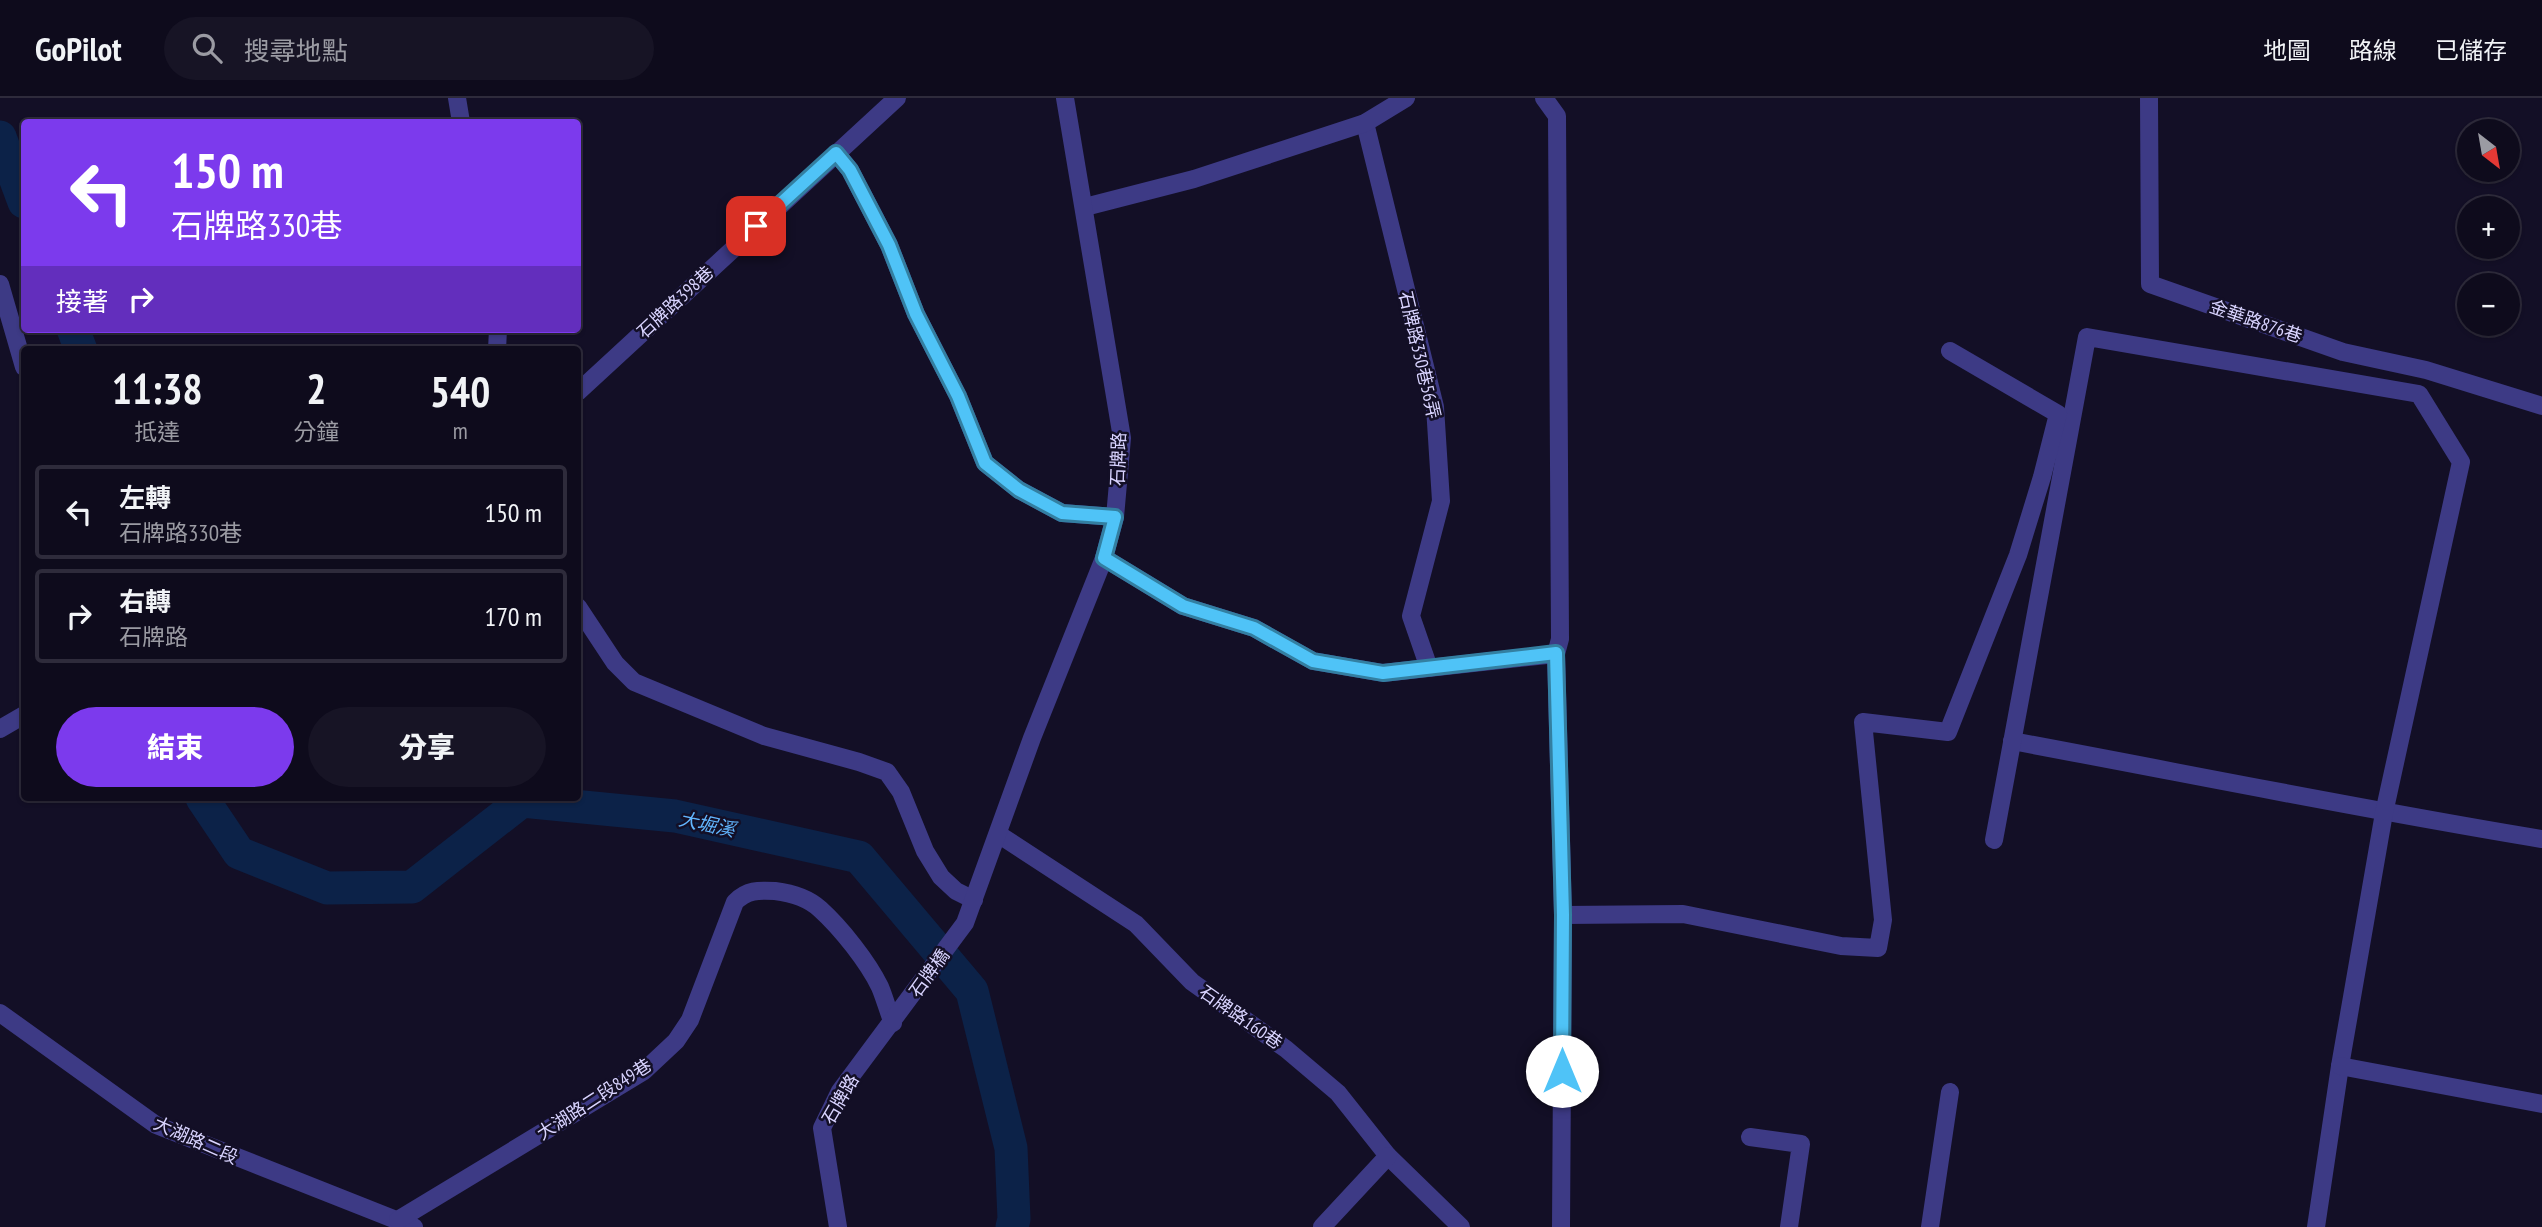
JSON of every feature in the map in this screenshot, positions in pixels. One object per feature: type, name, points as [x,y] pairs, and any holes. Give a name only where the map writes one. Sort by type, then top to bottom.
[{"type":"street","points":[[457,98],[460,119]]},
{"type":"street","name":"石牌路398巷","points":[[581,389],[897,98]]},
{"type":"street","name":"石牌路","points":[[965,923],[1032,738],[1104,558],[1115,517],[1122,438],[1065,98]]},
{"type":"street","points":[[1085,207],[1194,179],[1364,123],[1406,98]]},
{"type":"street","points":[[1544,98],[1557,116],[1560,639],[1556,653],[1563,915],[1561,1227]]},
{"type":"street","name":"金華路876巷","points":[[2149,98],[2150,284],[2343,352],[2426,370],[2542,406]]},
{"type":"street","name":"石牌路330巷56弄","points":[[1364,123],[1435,407],[1441,501],[1411,616],[1429,668]]},
{"type":"street","points":[[836,153],[850,170],[889,245],[916,314],[958,396],[985,463],[1019,490],[1062,513],[1115,517]]},
{"type":"street","points":[[0,284],[21,357]]},
{"type":"street","points":[[1994,840],[2087,337],[2419,394],[2461,462],[2384,813],[2340,1066],[2316,1227]]},
{"type":"street","points":[[1563,915],[1684,914],[1841,946],[1878,948],[1883,920],[1863,722],[1948,732],[2018,555],[2058,414],[1950,351]]},
{"type":"street","points":[[1104,558],[1183,606],[1254,628],[1313,661],[1383,673],[1556,653]]},
{"type":"street","points":[[581,612],[615,663],[634,682],[764,736],[887,772],[901,792],[925,851],[941,877],[956,891],[974,900]]},
{"type":"street","points":[[0,729],[21,717]]},
{"type":"street","points":[[2012,741],[2384,813],[2542,839]]},
{"type":"street","name":"石牌路160巷","points":[[998,834],[1136,924],[1192,982],[1286,1049],[1338,1093],[1388,1156],[1461,1227]]},
{"type":"street","name":"大湖路二段849巷","points":[[406,1223],[643,1071],[676,1041],[690,1020],[735,902],[744,893],[758,890],[779,892],[800,897],[820,908],[860,954],[879,985],[893,1023]]},
{"type":"street","name":"石牌橋","points":[[893,1023],[965,923]]},
{"type":"street","name":"大湖路二段","points":[[0,1013],[156,1125],[275,1174],[406,1223]]},
{"type":"street","name":"石牌路","points":[[838,1227],[822,1128],[840,1091],[893,1023]]},
{"type":"street","points":[[2340,1066],[2542,1104]]},
{"type":"street","points":[[1930,1227],[1951,1092]]},
{"type":"street","points":[[1749,1137],[1801,1144],[1788,1227]]},
{"type":"street","points":[[1322,1227],[1388,1156]]},
{"type":"waterway","name":"大堀溪","points":[[0,137],[21,194]]},
{"type":"waterway","name":"大堀溪","points":[[75,333],[79,346]]},
{"type":"waterway","name":"大堀溪","points":[[204,801],[239,853],[327,888],[412,887],[522,801]]},
{"type":"waterway","name":"大堀溪","points":[[522,801],[675,816],[859,857],[972,991],[1011,1148],[1014,1219],[1012,1227]]},
{"type":"route","points":[[756,226],[836,153],[850,170],[889,245],[916,314],[958,396],[985,463],[1019,490],[1062,513],[1115,517],[1104,558],[1183,606],[1254,628],[1313,661],[1383,673],[1556,653],[1563,915],[1562,1071]]}]
